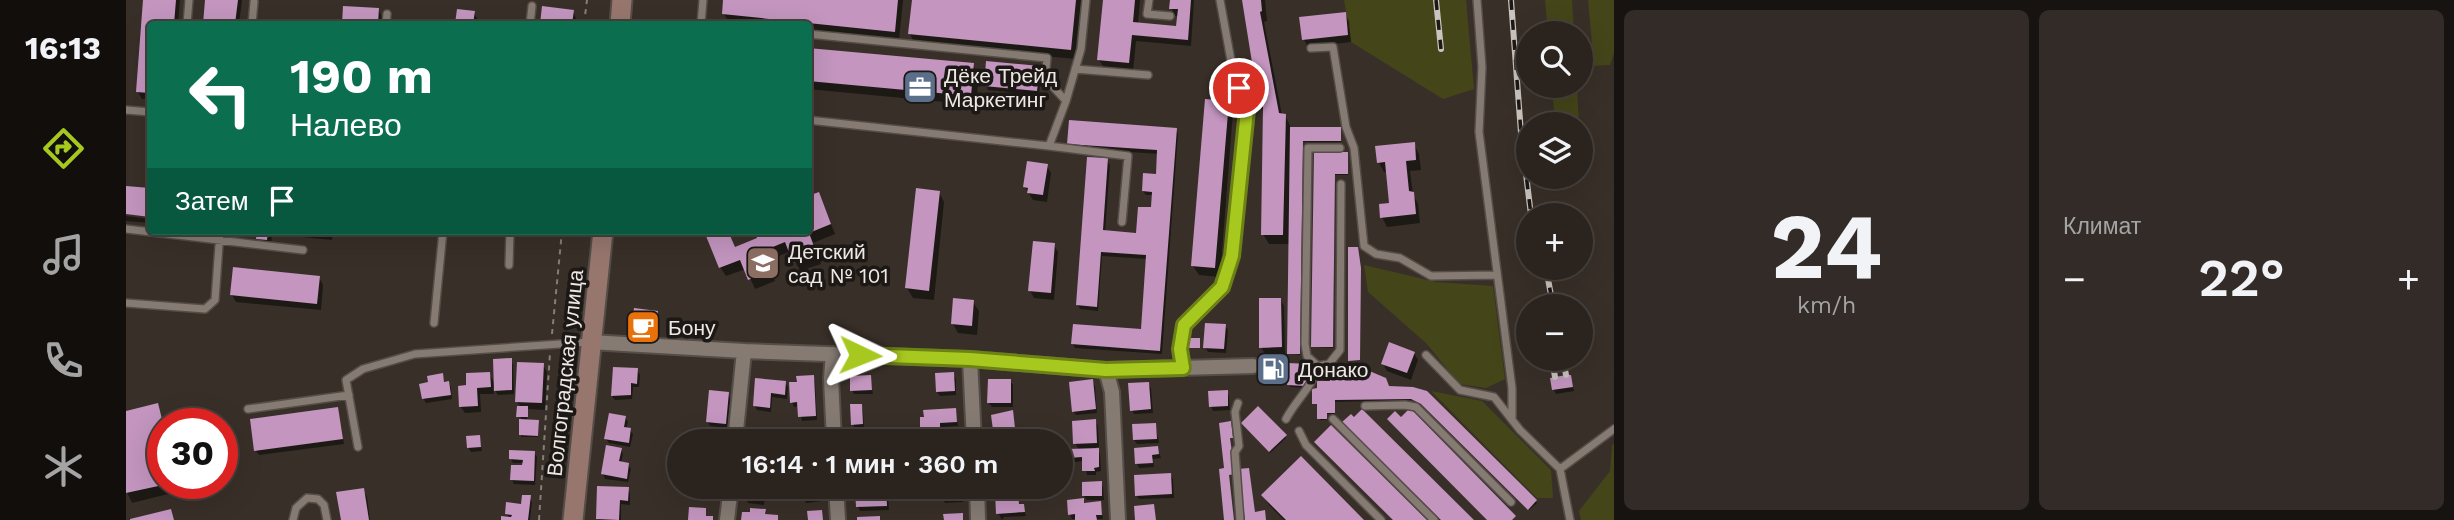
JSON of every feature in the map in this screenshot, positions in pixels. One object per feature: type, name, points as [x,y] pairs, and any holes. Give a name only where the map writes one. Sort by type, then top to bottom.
[{"type":"main road","points":[[620,21],[622,0]]},
{"type":"main road","name":"Волгоградская улица","points":[[573,520],[603,235]]},
{"type":"street","points":[[590,342],[744,351],[970,359],[1106,370],[1253,366]]},
{"type":"street","points":[[736,429],[744,351]]},
{"type":"street","points":[[833,354],[831,378],[833,429]]},
{"type":"street","points":[[970,359],[973,429]]},
{"type":"street","points":[[1106,370],[1112,392],[1118,520]]},
{"type":"street","points":[[727,520],[729,499]]},
{"type":"street","points":[[837,499],[838,520]]},
{"type":"street","points":[[977,499],[978,520]]},
{"type":"lane","points":[[187,21],[189,0]]},
{"type":"lane","points":[[701,21],[703,0]]},
{"type":"lane","points":[[1049,146],[1082,49],[1086,0]]},
{"type":"lane","points":[[1149,0],[1147,14],[1170,16]]},
{"type":"lane","points":[[1183,368],[1180,349],[1184,325],[1222,287],[1232,256],[1245,137],[1247,110],[1231,66],[1220,0]]},
{"type":"lane","points":[[1477,0],[1482,66],[1479,132],[1512,388],[1512,419]]},
{"type":"lane","points":[[252,21],[254,2]]},
{"type":"lane","points":[[530,21],[532,6]]},
{"type":"lane","points":[[386,21],[387,14]]},
{"type":"lane","points":[[812,34],[1047,58],[1045,78],[1066,101]]},
{"type":"lane","points":[[1311,48],[1333,47],[1346,127],[1354,148],[1364,246],[1376,254],[1400,258],[1431,276],[1496,275]]},
{"type":"lane","points":[[1075,69],[1148,75]]},
{"type":"lane","points":[[126,110],[147,112]]},
{"type":"lane","points":[[812,120],[1128,156],[1122,222]]},
{"type":"lane","points":[[1318,366],[1307,356],[1305,344],[1308,148],[1340,148]]},
{"type":"lane","points":[[1318,366],[1329,364],[1340,350],[1341,184]]},
{"type":"lane","points":[[126,229],[147,232]]},
{"type":"lane","points":[[176,235],[303,250]]},
{"type":"lane","points":[[126,303],[205,309],[215,300],[219,235]]},
{"type":"lane","points":[[434,323],[443,235]]},
{"type":"lane","points":[[509,265],[510,235]]},
{"type":"lane","points":[[358,447],[346,380],[363,369],[415,354],[590,342]]},
{"type":"lane","points":[[1426,355],[1460,390],[1494,397],[1560,469],[1570,520]]},
{"type":"lane","points":[[1286,419],[1294,403],[1314,380],[1318,366]]},
{"type":"lane","points":[[248,409],[349,395]]},
{"type":"lane","points":[[1238,403],[1235,412],[1239,446],[1235,452],[1241,520]]},
{"type":"lane","points":[[1365,406],[1416,407],[1511,502]]},
{"type":"lane","points":[[1333,419],[1434,520]]},
{"type":"lane","points":[[1560,469],[1614,429]]},
{"type":"lane","points":[[1299,431],[1306,445],[1381,520]]},
{"type":"lane","points":[[293,520],[296,508],[307,498],[318,499],[324,505],[327,520]]},
{"type":"path","points":[[583,21],[586,0]]},
{"type":"path","points":[[539,520],[562,235]]},
{"type":"shaded area","points":[[1344,0],[1466,0],[1474,89],[1443,99],[1351,42]]},
{"type":"shaded area","points":[[1545,0],[1572,0],[1573,21],[1547,21]]},
{"type":"shaded area","points":[[1588,0],[1614,0],[1614,53],[1610,65],[1594,66],[1593,21],[1590,21]]},
{"type":"shaded area","points":[[1553,98],[1578,98],[1578,112],[1554,112]]},
{"type":"shaded area","points":[[1364,265],[1436,282],[1493,286],[1505,379],[1486,388],[1459,384],[1427,344],[1368,292]]},
{"type":"shaded area","points":[[1431,391],[1482,401],[1551,470],[1553,498],[1537,498]]},
{"type":"shaded area","points":[[1614,444],[1614,520],[1581,520],[1579,511],[1610,471]]},
{"type":"building","points":[[143,0],[176,0],[174,21],[147,21],[147,93],[136,92]]},
{"type":"building","points":[[205,0],[238,0],[235,21],[203,21]]},
{"type":"building","points":[[723,0],[898,0],[895,32],[812,23],[812,21],[722,14]]},
{"type":"building","points":[[912,0],[1076,0],[1071,50],[908,34]]},
{"type":"building","points":[[1103,0],[1135,0],[1133,22],[1176,26],[1178,9],[1169,9],[1170,0],[1191,0],[1188,40],[1132,35],[1129,63],[1097,60]]},
{"type":"building","points":[[1242,0],[1261,0],[1260,12],[1279,113],[1286,114],[1283,235],[1261,235],[1263,107],[1259,106]]},
{"type":"building","points":[[343,6],[379,8],[378,21],[342,21]]},
{"type":"building","points":[[542,6],[574,10],[572,21],[540,21]]},
{"type":"building","points":[[457,9],[475,11],[473,21],[455,21]]},
{"type":"building","points":[[1346,12],[1348,35],[1302,40],[1299,17]]},
{"type":"building","points":[[812,48],[974,63],[971,96],[812,81]]},
{"type":"building","points":[[986,61],[1040,66],[1037,91],[984,86]]},
{"type":"building","points":[[1205,99],[1229,101],[1215,268],[1191,266]]},
{"type":"building","points":[[1069,120],[1177,128],[1160,351],[1071,344],[1073,324],[1141,329],[1146,255],[1101,252],[1097,307],[1076,305],[1087,157],[1108,158],[1103,230],[1136,233],[1138,207],[1151,207],[1152,192],[1142,191],[1143,173],[1156,174],[1157,150],[1067,144]]},
{"type":"building","points":[[1290,127],[1341,127],[1341,141],[1303,141],[1300,354],[1287,354]]},
{"type":"building","points":[[1415,142],[1416,160],[1406,161],[1409,191],[1414,192],[1416,214],[1380,218],[1379,204],[1389,203],[1385,162],[1377,163],[1375,146]]},
{"type":"building","points":[[1314,152],[1348,152],[1348,174],[1335,174],[1333,347],[1311,347]]},
{"type":"building","points":[[1027,161],[1048,164],[1043,195],[1027,193],[1028,188],[1023,187]]},
{"type":"building","points":[[126,186],[147,188],[147,217],[126,214]]},
{"type":"building","points":[[916,188],[940,191],[929,291],[905,288]]},
{"type":"building","points":[[819,192],[831,224],[812,232],[812,195]]},
{"type":"building","points":[[256,235],[268,235],[267,240],[256,239]]},
{"type":"building","points":[[730,235],[735,247],[757,238],[756,235],[810,235],[817,254],[793,263],[785,242],[763,251],[771,271],[748,280],[740,260],[719,268],[706,236]]},
{"type":"building","points":[[1033,241],[1055,243],[1051,293],[1028,291]]},
{"type":"building","points":[[1348,247],[1358,247],[1361,268],[1360,360],[1348,361]]},
{"type":"building","points":[[233,267],[320,276],[317,304],[230,295]]},
{"type":"building","points":[[953,298],[974,300],[972,326],[951,324]]},
{"type":"building","points":[[1259,298],[1281,298],[1282,347],[1259,348]]},
{"type":"building","points":[[634,308],[658,311],[655,334],[631,331]]},
{"type":"building","points":[[1205,323],[1226,324],[1224,349],[1203,348]]},
{"type":"building","points":[[1188,338],[1200,338],[1200,348],[1188,348]]},
{"type":"building","points":[[1389,342],[1415,352],[1407,373],[1381,364]]},
{"type":"building","points":[[512,358],[512,390],[494,391],[493,359]]},
{"type":"building","points":[[1277,360],[1288,369],[1288,363],[1309,364],[1308,383],[1305,386],[1287,385],[1288,378],[1275,384],[1271,380],[1271,363]]},
{"type":"building","points":[[517,362],[544,363],[542,403],[515,402]]},
{"type":"building","points":[[613,367],[638,368],[637,384],[631,383],[631,395],[611,396]]},
{"type":"building","points":[[1330,369],[1367,370],[1386,378],[1389,386],[1413,387],[1427,391],[1537,500],[1528,510],[1421,404],[1411,399],[1335,400],[1335,413],[1327,413],[1327,419],[1317,419],[1317,404],[1312,404],[1312,389],[1317,388],[1317,381],[1330,381]]},
{"type":"building","points":[[490,372],[491,387],[477,388],[478,406],[459,407],[458,386],[466,385],[466,373]]},
{"type":"building","points":[[954,372],[955,391],[936,392],[935,373]]},
{"type":"building","points":[[443,373],[444,382],[449,381],[451,395],[422,399],[419,384],[428,382],[427,376]]},
{"type":"building","points":[[814,375],[816,416],[798,417],[797,402],[790,403],[789,382],[797,382],[796,376]]},
{"type":"building","points":[[871,375],[872,390],[850,391],[850,376]]},
{"type":"building","points":[[1571,375],[1573,387],[1552,390],[1550,378]]},
{"type":"building","points":[[755,378],[786,381],[785,395],[771,393],[770,408],[753,406]]},
{"type":"building","points":[[988,379],[1011,379],[1011,403],[987,403]]},
{"type":"building","points":[[1093,379],[1096,409],[1072,412],[1069,382]]},
{"type":"building","points":[[1149,382],[1151,409],[1130,411],[1128,383]]},
{"type":"building","points":[[709,390],[729,392],[726,424],[706,422]]},
{"type":"building","points":[[1228,390],[1228,406],[1209,407],[1208,391]]},
{"type":"building","points":[[158,403],[159,408],[147,408],[147,488],[126,493],[126,411]]},
{"type":"building","points":[[850,404],[862,404],[863,424],[851,425]]},
{"type":"building","points":[[517,406],[528,406],[528,417],[516,417]]},
{"type":"building","points":[[1258,406],[1287,435],[1269,452],[1241,423]]},
{"type":"building","points":[[338,407],[343,439],[254,451],[250,419]]},
{"type":"building","points":[[956,408],[957,422],[940,423],[940,427],[920,428],[920,417],[924,417],[923,410]]},
{"type":"building","points":[[1410,408],[1516,516],[1512,520],[1487,520],[1387,419],[1395,411],[1401,417]]},
{"type":"building","points":[[1362,409],[1474,520],[1441,520],[1342,422],[1351,414],[1354,417]]},
{"type":"building","points":[[1013,410],[1015,428],[993,429],[991,415]]},
{"type":"building","points":[[609,413],[626,416],[624,427],[631,428],[629,443],[604,439]]},
{"type":"building","points":[[519,419],[539,420],[538,436],[519,435]]},
{"type":"building","points":[[1096,419],[1097,443],[1073,444],[1072,421]]},
{"type":"building","points":[[1231,421],[1233,438],[1230,438],[1235,474],[1229,475],[1234,520],[1224,520],[1219,469],[1224,468],[1219,423]]},
{"type":"building","points":[[1156,423],[1157,439],[1133,440],[1132,424]]},
{"type":"building","points":[[1331,425],[1427,520],[1393,520],[1314,442]]},
{"type":"building","points":[[480,435],[481,447],[467,448],[466,436]]},
{"type":"building","points":[[606,445],[622,448],[619,461],[629,463],[627,479],[601,474]]},
{"type":"building","points":[[1158,446],[1159,454],[1152,455],[1153,463],[1135,464],[1134,448]]},
{"type":"building","points":[[1099,448],[1099,467],[1094,468],[1095,471],[1082,471],[1082,457],[1073,458],[1073,449]]},
{"type":"building","points":[[509,450],[535,451],[534,481],[510,480],[511,465],[522,465],[523,460],[509,459]]},
{"type":"building","points":[[1301,456],[1364,520],[1286,520],[1261,495]]},
{"type":"building","points":[[1249,468],[1255,512],[1265,510],[1266,520],[1245,520],[1238,469]]},
{"type":"building","points":[[1171,473],[1172,494],[1135,496],[1134,475]]},
{"type":"building","points":[[1102,481],[1102,496],[1082,496],[1082,482]]},
{"type":"building","points":[[597,486],[629,487],[628,501],[620,500],[619,520],[596,519]]},
{"type":"building","points":[[364,488],[369,520],[341,520],[336,492]]},
{"type":"building","points":[[522,495],[531,495],[528,520],[501,520],[501,516],[512,515],[505,514],[506,502],[521,504]]},
{"type":"building","points":[[1084,498],[1084,503],[1101,501],[1102,515],[1096,515],[1097,520],[1075,520],[1075,514],[1068,515],[1067,500]]},
{"type":"building","points":[[856,499],[887,499],[887,506],[856,507]]},
{"type":"building","points":[[995,499],[1019,499],[1019,504],[1024,504],[1025,512],[996,514]]},
{"type":"building","points":[[1154,504],[1156,520],[1135,520],[1134,506]]},
{"type":"building","points":[[689,507],[706,508],[706,516],[713,516],[713,520],[688,520]]},
{"type":"building","points":[[750,508],[766,509],[765,514],[778,515],[778,520],[741,520],[742,512],[750,512]]},
{"type":"building","points":[[171,509],[174,520],[130,520],[130,519]]},
{"type":"building","points":[[822,510],[823,520],[808,520],[807,511]]},
{"type":"building","points":[[963,513],[963,520],[944,520],[943,514]]},
{"type":"building","points":[[880,516],[880,520],[857,520],[857,517]]},
{"type":"railway","points":[[1436,0],[1441,49]]},
{"type":"railway","points":[[1511,0],[1521,133],[1530,203]]},
{"type":"railway","points":[[1548,280],[1551,294]]},
{"type":"railway","points":[[1554,371],[1555,377]]},
{"type":"railway","points":[[1565,371],[1566,375]]},
{"type":"place","name":"Дёке Трейд Маркетинг","points":[[920,87]]},
{"type":"place","name":"Детский сад № 101","points":[[763,263]]},
{"type":"place","name":"Бону","points":[[643,327]]},
{"type":"place","name":"Донако","points":[[1273,369]]},
{"type":"route","points":[[860,355],[970,359],[1106,370],[1183,368],[1180,349],[1184,325],[1222,287],[1232,256],[1247,110],[1239,88]]}]
